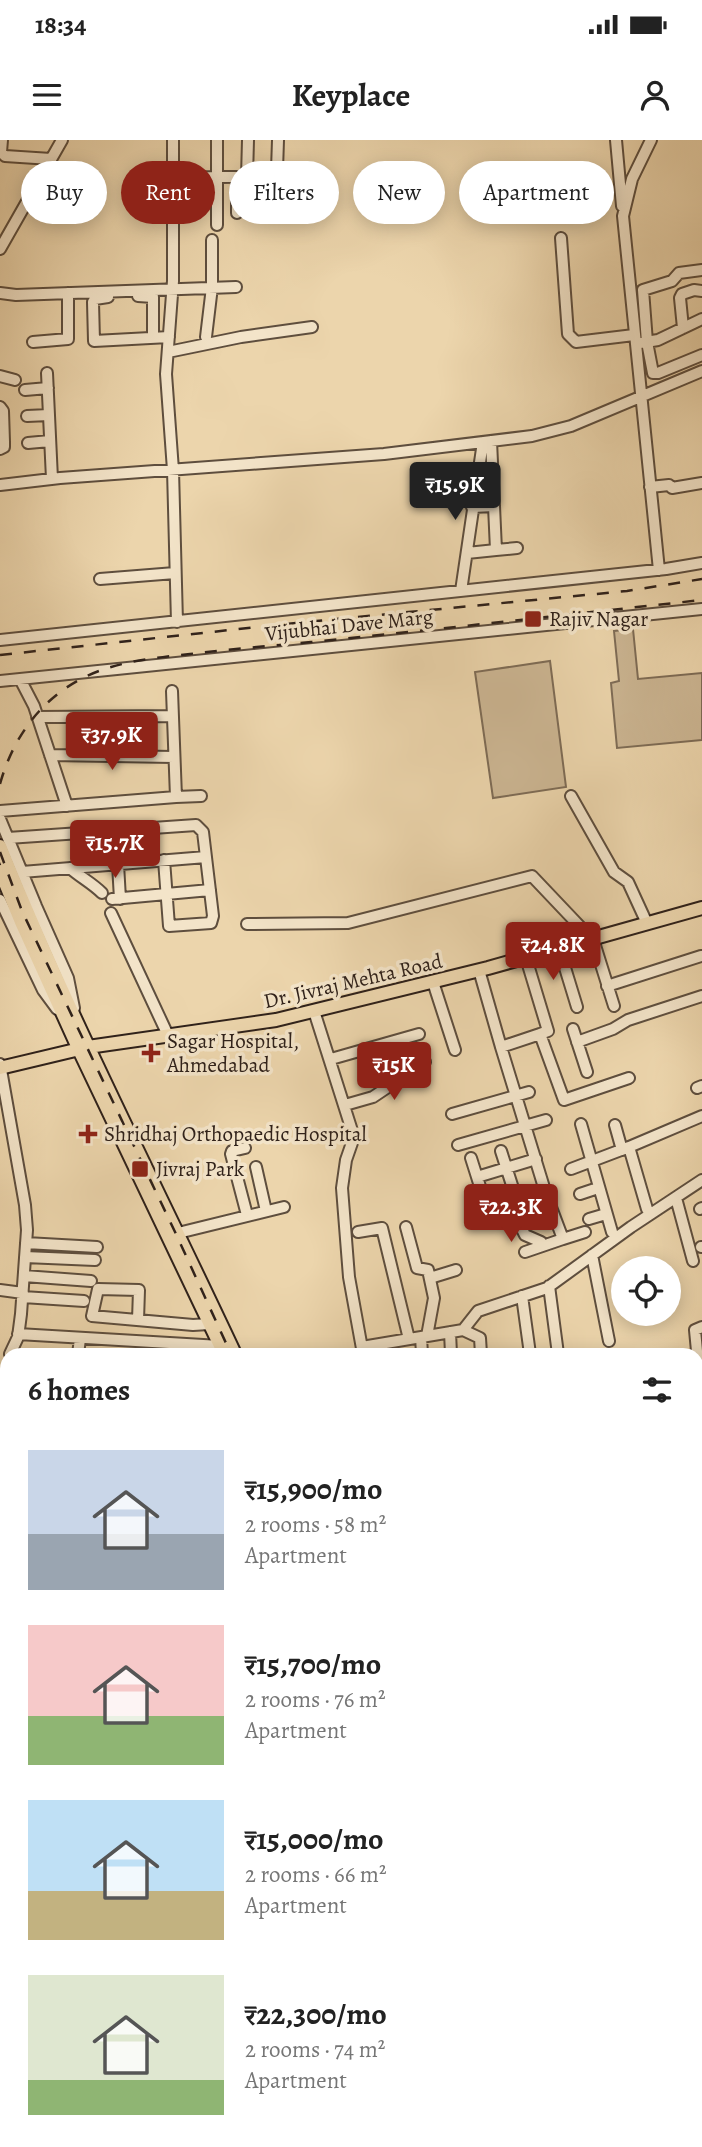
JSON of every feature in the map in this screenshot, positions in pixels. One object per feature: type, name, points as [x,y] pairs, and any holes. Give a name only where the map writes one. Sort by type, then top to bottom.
[{"type":"main road","points":[[4,842],[29,918],[56,986],[221,1348]]},
{"type":"main road","points":[[0,871],[21,922],[56,986]]},
{"type":"main road","points":[[0,1065],[83,1046],[286,1013],[590,937],[645,919],[702,906]]},
{"type":"main road","name":"Dr. Jivraj Mehta Road","points":[[83,1046],[276,1020],[526,958],[702,906]]},
{"type":"main road","points":[[83,1046],[178,1233],[232,1348]]},
{"type":"street","points":[[2,140],[1,152],[5,156],[51,159]]},
{"type":"street","points":[[0,249],[62,140]]},
{"type":"street","points":[[173,140],[174,161]]},
{"type":"street","points":[[217,140],[217,225]]},
{"type":"street","points":[[245,161],[248,140]]},
{"type":"street","points":[[277,161],[278,140]]},
{"type":"street","points":[[616,140],[625,183],[623,216],[659,570]]},
{"type":"street","points":[[625,183],[651,140]]},
{"type":"street","points":[[216,177],[229,177]]},
{"type":"street","points":[[174,224],[173,288],[166,388],[173,470],[177,622]]},
{"type":"street","points":[[561,238],[568,334],[576,342],[658,340],[702,319]]},
{"type":"street","points":[[206,337],[212,287],[212,240]]},
{"type":"street","points":[[702,270],[679,273],[672,281],[643,290],[647,342],[653,373],[702,355]]},
{"type":"street","points":[[0,293],[236,287]]},
{"type":"street","points":[[683,328],[680,299],[682,294],[687,291],[702,291]]},
{"type":"street","points":[[33,342],[68,339],[68,293]]},
{"type":"street","points":[[153,338],[153,298],[150,295],[95,299],[93,302],[94,341],[153,338],[169,337]]},
{"type":"street","points":[[168,352],[241,337],[312,327]]},
{"type":"street","points":[[0,485],[384,454],[532,436],[571,426],[702,371]]},
{"type":"street","points":[[47,373],[52,479]]},
{"type":"street","points":[[0,376],[15,380]]},
{"type":"street","points":[[25,390],[48,388]]},
{"type":"street","points":[[0,407],[4,411],[4,447],[0,449]]},
{"type":"street","points":[[27,416],[49,415]]},
{"type":"street","points":[[28,443],[50,441]]},
{"type":"street","points":[[487,442],[496,550]]},
{"type":"street","points":[[461,591],[472,507],[487,442]]},
{"type":"street","points":[[669,485],[672,480],[702,477]]},
{"type":"street","points":[[650,487],[669,485],[673,488],[702,483]]},
{"type":"street","points":[[472,507],[494,506]]},
{"type":"street","points":[[467,553],[517,548]]},
{"type":"street","points":[[0,640],[659,570],[702,563]]},
{"type":"street","points":[[100,579],[176,572]]},
{"type":"street","name":"Vijubhai Dave Marg","points":[[0,681],[702,609]]},
{"type":"street","points":[[20,679],[37,717],[67,806]]},
{"type":"street","points":[[172,691],[176,797]]},
{"type":"street","points":[[37,717],[173,716]]},
{"type":"street","points":[[102,756],[103,717]]},
{"type":"street","points":[[50,755],[174,757]]},
{"type":"street","points":[[0,811],[201,796]]},
{"type":"street","points":[[571,796],[614,872],[628,882],[645,919]]},
{"type":"street","points":[[0,818],[4,842],[22,872],[68,978],[71,1020]]},
{"type":"street","points":[[4,842],[196,825],[203,832],[213,920],[211,923],[169,926],[164,860]]},
{"type":"street","points":[[22,872],[206,857]]},
{"type":"street","points":[[118,864],[116,899],[210,890]]},
{"type":"street","points":[[70,868],[92,882],[102,893]]},
{"type":"street","points":[[247,924],[348,923],[532,876],[590,937],[614,1006]]},
{"type":"street","points":[[1,903],[43,990],[71,1020]]},
{"type":"street","points":[[111,913],[166,1031]]},
{"type":"street","points":[[559,948],[577,1007]]},
{"type":"street","points":[[607,986],[701,956]]},
{"type":"street","points":[[501,1047],[548,1031],[526,958]]},
{"type":"street","points":[[479,970],[525,1126],[563,1239]]},
{"type":"street","points":[[433,982],[455,1050]]},
{"type":"street","points":[[577,1042],[614,1029],[628,1020],[702,996]]},
{"type":"street","points":[[314,1011],[354,1137],[346,1160],[342,1188],[349,1277],[362,1348]]},
{"type":"street","points":[[573,1029],[587,1072]]},
{"type":"street","points":[[331,1059],[419,1034]]},
{"type":"street","points":[[540,1034],[564,1100],[629,1078]]},
{"type":"street","points":[[345,1105],[373,1097],[425,1062]]},
{"type":"street","points":[[0,1065],[25,1205],[23,1295],[14,1348]]},
{"type":"street","points":[[452,1114],[528,1092]]},
{"type":"street","points":[[571,1169],[702,1116]]},
{"type":"street","points":[[458,1145],[546,1119]]},
{"type":"street","points":[[581,1124],[612,1233]]},
{"type":"street","points":[[615,1125],[647,1209]]},
{"type":"street","points":[[245,1148],[232,1151],[231,1154],[247,1215]]},
{"type":"street","points":[[501,1151],[519,1207]]},
{"type":"street","points":[[471,1157],[489,1214],[495,1216],[548,1197]]},
{"type":"street","points":[[477,1177],[536,1159]]},
{"type":"street","points":[[256,1167],[266,1211]]},
{"type":"street","points":[[463,1330],[478,1311],[549,1286],[702,1180]]},
{"type":"street","points":[[580,1194],[598,1188]]},
{"type":"street","points":[[676,1198],[693,1261]]},
{"type":"street","points":[[178,1233],[284,1207]]},
{"type":"street","points":[[589,1219],[606,1214]]},
{"type":"street","points":[[517,1219],[525,1236],[541,1242],[542,1246]]},
{"type":"street","points":[[406,1227],[417,1268],[427,1269],[434,1298],[423,1348]]},
{"type":"street","points":[[358,1232],[382,1228],[409,1339]]},
{"type":"street","points":[[525,1252],[585,1232]]},
{"type":"street","points":[[26,1243],[97,1247]]},
{"type":"street","points":[[592,1255],[610,1341]]},
{"type":"street","points":[[25,1256],[95,1261]]},
{"type":"street","points":[[430,1278],[456,1270]]},
{"type":"street","points":[[24,1276],[91,1281]]},
{"type":"street","points":[[549,1286],[557,1348]]},
{"type":"street","points":[[138,1320],[139,1290],[98,1289],[92,1316],[193,1325],[209,1324]]},
{"type":"street","points":[[0,1290],[84,1301]]},
{"type":"street","points":[[522,1296],[529,1348]]},
{"type":"street","points":[[697,1348],[695,1330],[702,1326]]},
{"type":"street","points":[[391,1348],[409,1339],[463,1330],[480,1338],[481,1348]]},
{"type":"street","points":[[450,1332],[451,1348]]},
{"type":"street","points":[[18,1334],[200,1348]]},
{"type":"street","points":[[79,1348],[80,1339]]},
{"type":"street","points":[[110,1348],[111,1340]]},
{"type":"shaded area","points":[[633,629],[638,679],[702,673],[702,740],[617,748],[611,683],[619,681],[614,631]]},
{"type":"shaded area","points":[[550,661],[566,787],[493,798],[475,672]]},
{"type":"railway","points":[[0,655],[627,591],[702,579]]},
{"type":"railway","points":[[0,784],[21,735],[43,707],[71,685],[112,667],[205,652],[702,600]]},
{"type":"railway","points":[[0,852],[22,911],[228,1348]]},
{"type":"place","name":"Rajiv Nagar","points":[[533,619]]},
{"type":"place","name":"Sagar Hospital, Ahmedabad","points":[[151,1053]]},
{"type":"place","name":"Shridhaj Orthopaedic Hospital","points":[[88,1134]]},
{"type":"place","name":"Jivraj Park","points":[[140,1169]]}]
